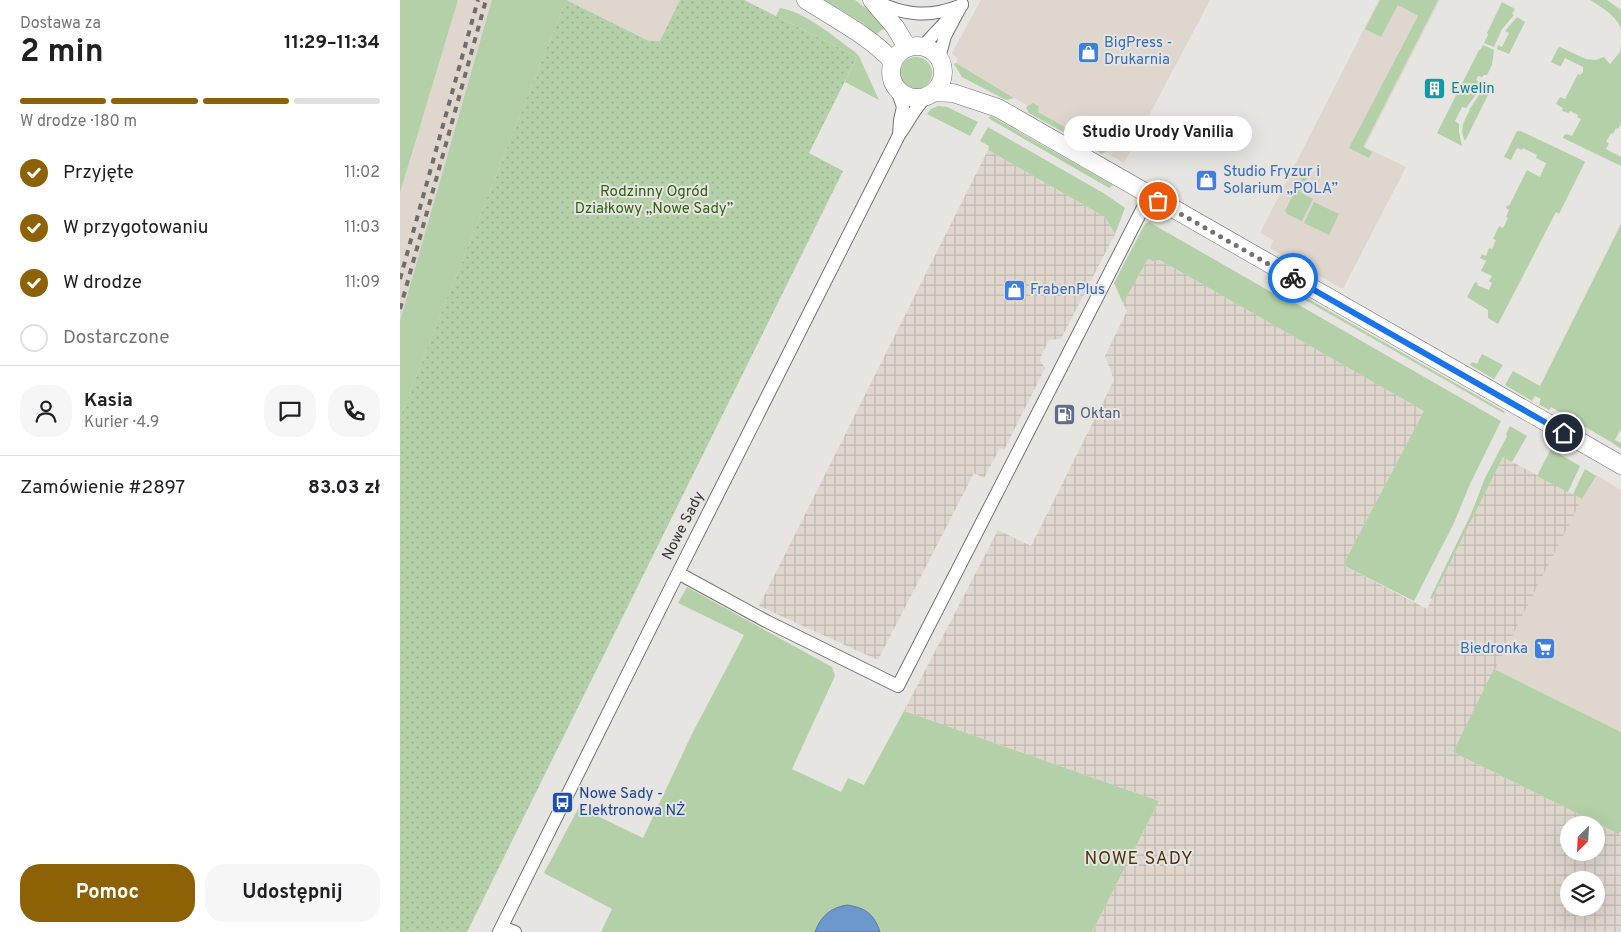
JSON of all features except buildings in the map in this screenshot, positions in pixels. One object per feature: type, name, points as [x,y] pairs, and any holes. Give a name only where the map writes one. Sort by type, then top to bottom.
[{"type":"main road","points":[[806,0],[870,42],[885,53],[892,62]]},
{"type":"main road","points":[[872,0],[894,27],[915,47]]},
{"type":"main road","points":[[998,108],[953,93],[930,94],[911,98],[903,95],[897,90],[890,77],[892,62],[896,55],[915,47],[930,49],[941,65],[998,108],[1621,465]]},
{"type":"main road","points":[[930,94],[942,79],[941,65]]},
{"type":"street","points":[[872,0],[893,9],[921,14],[943,12],[961,6]]},
{"type":"street","points":[[915,47],[961,6]]},
{"type":"street","points":[[941,65],[942,42],[961,6]]},
{"type":"street","name":"Nowe Sady","points":[[897,90],[903,107],[899,135]]},
{"type":"street","name":"Nowe Sady","points":[[500,930],[899,135],[919,105],[930,94]]},
{"type":"street","points":[[678,573],[766,621],[898,686],[1149,196]]},
{"type":"street","points":[[500,930],[515,932]]},
{"type":"shaded area","points":[[458,0],[680,0],[661,41],[649,41],[566,1],[400,417],[400,193]]},
{"type":"shaded area","points":[[981,0],[1210,0],[1124,163],[956,63],[958,59],[952,53]]},
{"type":"shaded area","points":[[1379,0],[1440,0],[1365,147],[1406,167],[1343,289],[1270,248],[1273,240],[1260,233]]},
{"type":"shaded area","points":[[988,150],[1105,217],[1115,234],[1061,339],[1049,340],[1040,360],[1045,368],[1004,450],[1000,448],[984,478],[974,473],[878,660],[759,606]]},
{"type":"shaded area","points":[[1148,259],[1153,261],[1160,260],[1424,411],[1343,565],[1427,609],[1503,457],[1582,499],[1453,752],[1583,816],[1560,816],[1560,861],[1605,861],[1605,827],[1621,835],[1621,932],[1092,932],[1159,801],[904,711],[998,530],[1031,546],[1114,380],[1105,356],[1127,311],[1123,303]]},
{"type":"shaded area","points":[[1595,474],[1621,490],[1621,732],[1494,669]]},
{"type":"green space","points":[[400,0],[458,0],[400,193]]},
{"type":"green space","points":[[492,0],[566,0],[400,417],[400,321]]},
{"type":"green space","name":"Rodzinny Ogród Działkowy „Nowe Sady”","points":[[566,0],[649,41],[660,41],[680,0],[744,0],[857,57],[809,153],[843,171],[467,932],[400,932],[400,417]]},
{"type":"green space","points":[[815,0],[855,0],[876,16],[885,28],[875,35]]},
{"type":"green space","points":[[1380,0],[1438,0],[1363,147],[1372,152],[1369,158],[1349,148],[1418,16],[1398,5],[1381,37],[1365,29]]},
{"type":"green space","points":[[1590,0],[1607,0],[1621,10],[1621,29],[1612,16]]},
{"type":"green space","points":[[1502,2],[1515,9],[1512,14],[1514,15],[1502,29],[1494,47],[1484,43]]},
{"type":"green space","points":[[780,8],[800,14],[855,52],[859,56],[879,100],[845,82],[857,57],[776,16]]},
{"type":"green space","points":[[1517,17],[1525,22],[1509,54],[1497,49],[1498,45],[1502,47],[1509,33],[1505,31]]},
{"type":"green space","points":[[1621,44],[1621,124],[1613,134],[1611,133],[1606,142],[1609,143],[1606,149],[1621,157],[1621,166],[1563,138],[1567,134],[1572,136],[1581,119],[1570,111],[1569,113],[1562,111],[1563,108],[1556,104],[1560,97],[1565,99],[1578,74],[1580,75],[1583,72],[1583,67],[1565,58],[1561,66],[1551,62],[1560,47],[1586,59],[1596,60],[1604,57],[1610,64],[1620,52]]},
{"type":"green space","points":[[1483,45],[1494,50],[1492,65],[1487,75],[1478,76],[1476,80],[1483,85],[1466,108],[1462,107],[1455,121],[1459,124],[1462,146],[1437,133]]},
{"type":"green space","points":[[916,57],[928,61],[932,73],[928,85],[916,89],[904,85],[900,73],[904,61]]},
{"type":"green space","points":[[956,63],[1014,98],[1004,99],[962,77],[954,64]]},
{"type":"green space","points":[[1493,85],[1465,141],[1462,133],[1464,121],[1485,86]]},
{"type":"green space","points":[[1033,103],[1039,106],[1038,112],[1108,151],[1102,154],[1029,113],[1026,107]]},
{"type":"green space","points":[[938,106],[947,107],[978,122],[970,136],[927,114],[931,109]]},
{"type":"green space","points":[[991,116],[1113,185],[1109,188],[988,118]]},
{"type":"green space","points":[[988,127],[1105,194],[1125,208],[1115,234],[1105,217],[988,150],[989,146],[980,141]]},
{"type":"green space","points":[[1517,131],[1521,131],[1585,162],[1559,214],[1556,212],[1498,324],[1488,318],[1488,310],[1467,297],[1475,282],[1478,283],[1477,285],[1489,290],[1492,283],[1489,281],[1492,276],[1481,271],[1486,261],[1480,258],[1482,254],[1486,256],[1489,248],[1492,249],[1496,240],[1493,239],[1499,226],[1503,228],[1508,218],[1506,217],[1509,210],[1506,208],[1507,205],[1509,206],[1527,170],[1540,177],[1546,163],[1536,158],[1537,155],[1523,148],[1522,150],[1517,148],[1511,160],[1504,157]]},
{"type":"green space","points":[[1307,166],[1312,168],[1300,192],[1313,199],[1302,221],[1287,214],[1285,211]]},
{"type":"green space","points":[[1314,202],[1339,214],[1329,235],[1304,223]]},
{"type":"green space","points":[[1149,222],[1271,292],[1278,293],[1501,421],[1470,484],[1454,523],[1414,601],[1343,565],[1424,411],[1160,260],[1153,261],[1148,259],[1123,303],[1114,283],[1145,224]]},
{"type":"green space","points":[[1621,224],[1621,429],[1615,440],[1621,443],[1621,449],[1551,407],[1549,410],[1539,404],[1541,399],[1535,396],[1532,401],[1505,385],[1513,371],[1540,386]]},
{"type":"green space","points":[[1272,278],[1504,411],[1505,414],[1272,281]]},
{"type":"green space","points":[[1482,354],[1503,365],[1494,379],[1470,365],[1472,362],[1477,364]]},
{"type":"green space","points":[[1510,426],[1527,436],[1512,462],[1503,457],[1432,599],[1430,598],[1471,514],[1485,478],[1507,436],[1506,434]]},
{"type":"green space","points":[[1551,449],[1580,466],[1568,492],[1537,476]]},
{"type":"green space","points":[[1585,469],[1596,476],[1582,499],[1573,494]]},
{"type":"green space","points":[[687,587],[832,667],[835,676],[792,769],[841,792],[848,778],[864,785],[904,711],[1159,801],[1092,932],[601,932],[612,909],[544,873],[579,807],[643,838],[692,734],[744,635],[678,603]]},
{"type":"green space","points":[[1494,669],[1621,732],[1621,831],[1619,834],[1605,827],[1605,816],[1583,816],[1453,752]]},
{"type":"water","points":[[847,905],[864,910],[872,916],[880,932],[815,932],[823,917],[836,908]]},
{"type":"railway","points":[[400,279],[478,0]]},
{"type":"railway","points":[[400,309],[486,0]]},
{"type":"way so far","points":[[1158,201],[1293,278]]},
{"type":"place","name":"BigPress - Drukarnia","points":[[1088,52]]},
{"type":"place","name":"Ewelin","points":[[1435,89]]},
{"type":"place","name":"Studio Fryzur i Solarium „POLA”","points":[[1207,181]]},
{"type":"place","name":"Studio Urody Vanilia","points":[[1158,201]]},
{"type":"place","name":"FrabenPlus","points":[[1014,290]]},
{"type":"place","name":"Oktan","points":[[1064,414]]},
{"type":"place","name":"Biedronka","points":[[1544,649]]},
{"type":"place","name":"Nowe Sady - Elektronowa NŻ","points":[[563,803]]},
{"type":"district","name":"NOWE SADY","points":[[1139,859]]},
{"type":"route","points":[[1293,278],[1564,433]]}]
